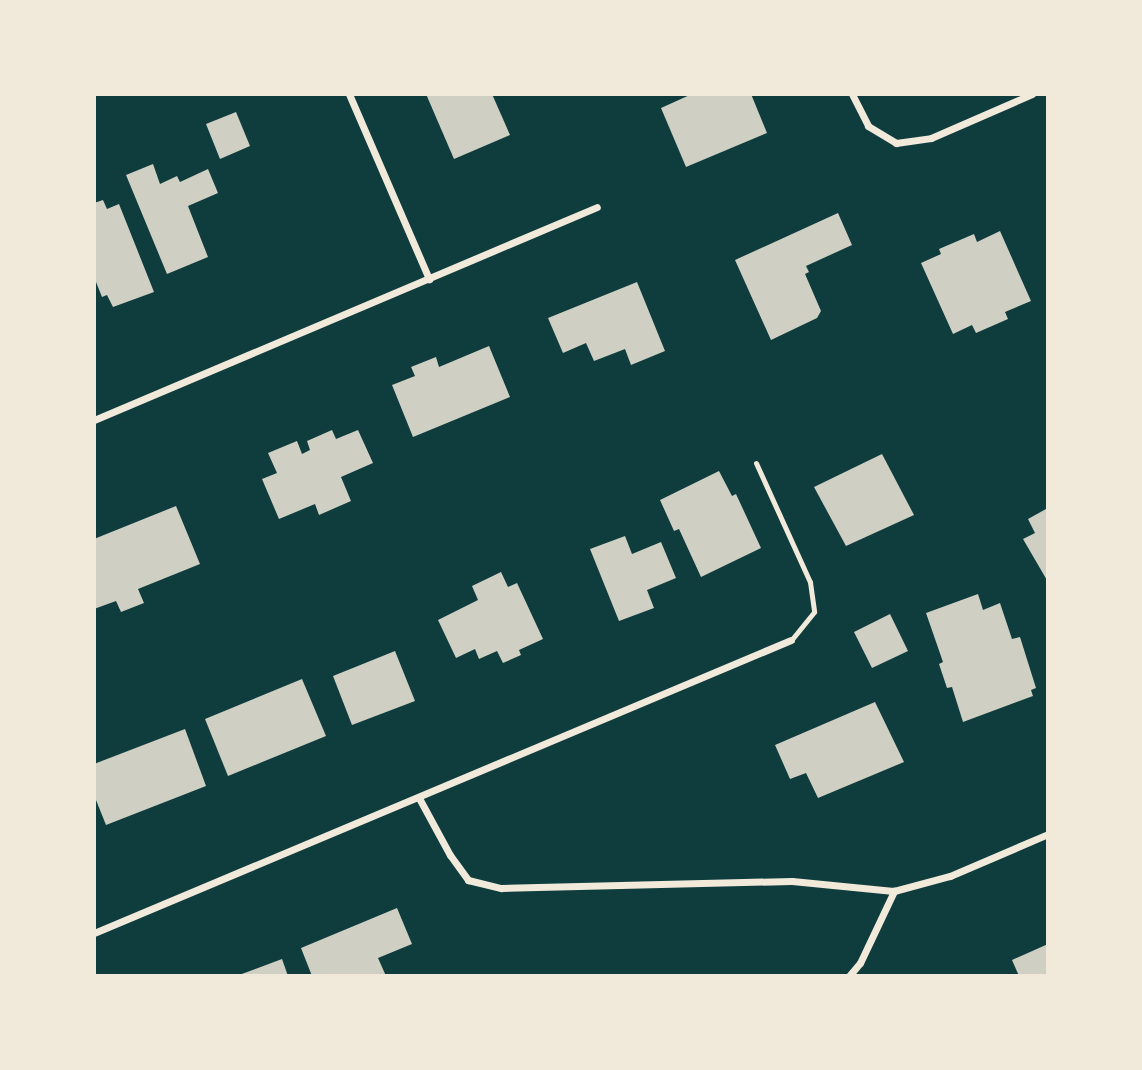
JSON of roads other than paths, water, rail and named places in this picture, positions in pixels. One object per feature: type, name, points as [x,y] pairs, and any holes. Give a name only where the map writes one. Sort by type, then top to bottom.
[{"type":"street","points":[[349,94],[429,279]]},
{"type":"street","points":[[852,94],[868,126],[896,143],[931,138],[1032,94]]},
{"type":"street","points":[[94,420],[597,207]]},
{"type":"street","points":[[94,933],[791,640]]},
{"type":"street","points":[[419,798],[450,855],[468,880],[501,888],[792,881],[894,891],[950,876],[1048,834]]},
{"type":"street","points":[[849,975],[860,963],[894,891]]},
{"type":"lane","points":[[756,463],[810,582],[814,612],[791,640]]}]
